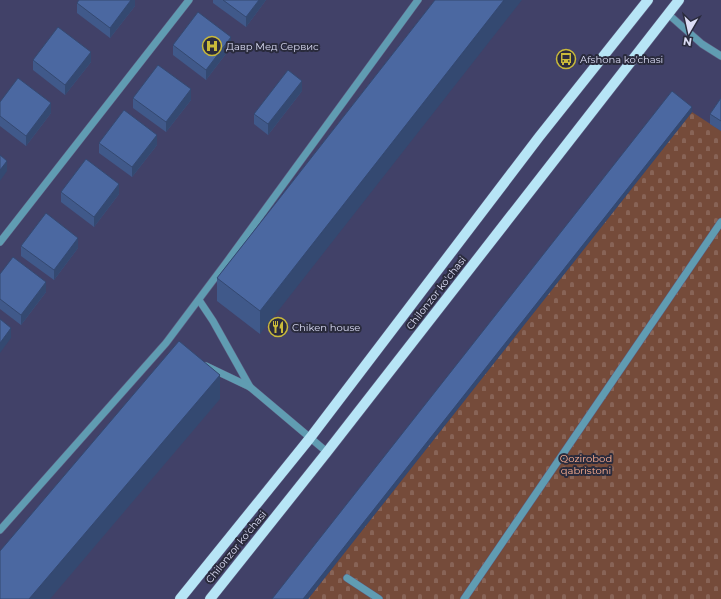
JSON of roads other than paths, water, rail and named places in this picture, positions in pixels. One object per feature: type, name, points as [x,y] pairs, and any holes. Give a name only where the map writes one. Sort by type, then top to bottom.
[{"type":"main road","name":"Chilonzor ko'chasi","points":[[180,599],[310,438],[548,126],[648,0]]},
{"type":"main road","name":"Chilonzor ko'chasi","points":[[210,599],[327,452],[679,0]]},
{"type":"street","points":[[0,242],[189,0]]},
{"type":"street","points":[[0,530],[169,345],[199,300],[418,0]]},
{"type":"street","points":[[668,14],[702,44],[721,56]]},
{"type":"street","points":[[464,599],[721,222]]},
{"type":"street","points":[[199,300],[213,321],[250,387]]},
{"type":"street","points":[[197,362],[250,387],[327,452]]},
{"type":"street","points":[[347,578],[379,599]]},
{"type":"place","name":"Давр Мед Сервис","points":[[212,46]]},
{"type":"place","name":"Afshona ko'chasi","points":[[566,59]]},
{"type":"place","name":"Chiken house","points":[[278,327]]},
{"type":"park label","name":"Qozirobod qabristoni","points":[[586,464]]}]
